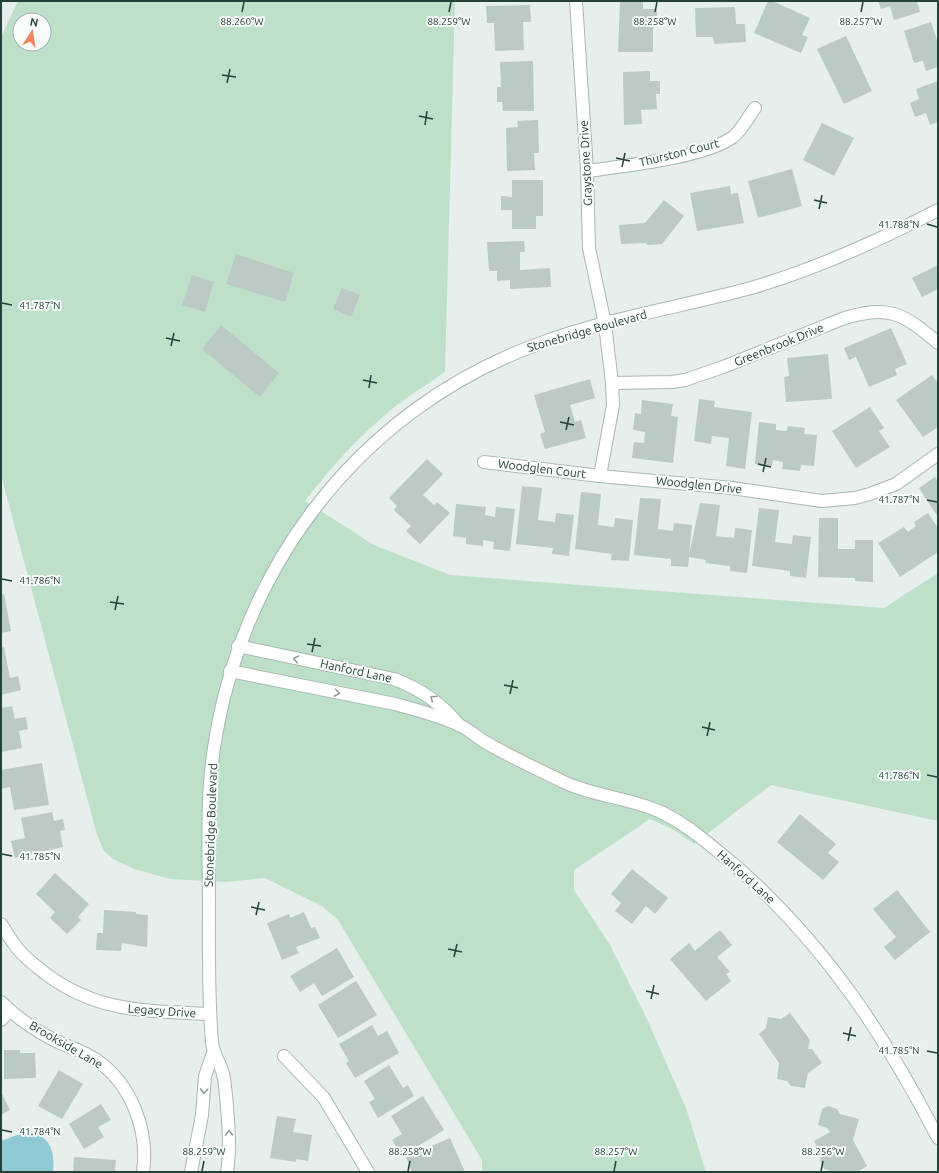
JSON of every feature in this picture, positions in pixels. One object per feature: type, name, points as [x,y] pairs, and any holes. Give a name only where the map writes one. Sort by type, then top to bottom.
[{"type":"street","name":"Graystone Drive","points":[[576,1],[587,171],[589,248],[605,324]]},
{"type":"street","name":"Thurston Court","points":[[587,171],[653,162],[723,143],[734,136],[755,108]]},
{"type":"street","name":"Stonebridge Boulevard","points":[[227,1172],[230,1158],[223,1075],[213,1053],[210,1014],[210,785],[215,738],[230,671],[238,646],[258,598],[292,539],[315,507],[339,478],[378,440],[445,388],[492,363],[544,341],[605,324],[724,295],[796,274],[862,248],[938,210]]},
{"type":"street","name":"Greenbrook Drive","points":[[612,383],[672,382],[685,380],[724,367],[861,313],[875,311],[902,317],[938,343]]},
{"type":"street","points":[[600,476],[612,411],[612,383],[605,324]]},
{"type":"street","name":"Woodglen Drive","points":[[600,476],[732,488],[822,501],[838,501],[870,494],[896,484],[938,454]]},
{"type":"street","name":"Woodglen Court","points":[[484,462],[600,476]]},
{"type":"street","name":"Hanford Lane","points":[[238,646],[394,679],[414,686],[427,693],[447,710],[460,726]]},
{"type":"street","name":"Hanford Lane","points":[[230,671],[395,704],[460,726],[485,742],[567,784],[662,813],[699,836],[787,914],[836,972],[892,1053],[938,1138]]},
{"type":"street","name":"Legacy Drive","points":[[1,924],[19,950],[39,969],[78,994],[120,1008],[140,1011],[210,1014]]},
{"type":"street","name":"Brookside Lane","points":[[1,1020],[5,1006],[34,1028],[55,1040],[95,1058],[109,1070],[118,1081],[133,1105],[140,1123],[144,1142],[143,1172]]},
{"type":"street","name":"Stonebridge Boulevard","points":[[191,1172],[202,1115],[205,1076],[213,1053]]},
{"type":"street","points":[[284,1056],[324,1098],[368,1172]]},
{"type":"green space","points":[[18,1],[455,1],[445,372],[388,412],[338,461],[305,501],[374,545],[450,575],[884,608],[938,573],[938,821],[771,785],[694,844],[674,830],[650,819],[574,870],[574,890],[610,945],[646,1017],[686,1108],[706,1172],[482,1172],[482,1160],[338,920],[322,906],[265,878],[225,882],[170,879],[134,869],[113,859],[104,851],[97,835],[1,475],[1,37],[12,14],[12,52],[52,52],[52,12],[13,12]]},
{"type":"water","points":[[25,1132],[40,1136],[49,1144],[53,1157],[53,1172],[1,1172],[1,1141]]},
{"type":"building","points":[[620,1],[643,2],[643,9],[657,9],[657,25],[653,25],[653,52],[618,52]]},
{"type":"building","points":[[768,1],[772,1],[810,18],[802,35],[808,37],[801,53],[754,33]]},
{"type":"building","points":[[878,1],[917,1],[920,12],[894,20],[890,6],[881,9]]},
{"type":"building","points":[[530,5],[531,22],[523,22],[524,50],[495,51],[494,23],[487,23],[486,6]]},
{"type":"building","points":[[735,7],[736,24],[745,24],[746,42],[714,44],[713,37],[696,37],[695,8]]},
{"type":"building","points":[[931,22],[938,43],[938,67],[926,71],[923,61],[914,63],[904,31]]},
{"type":"building","points":[[846,36],[872,91],[844,104],[817,49]]},
{"type":"building","points":[[533,61],[534,111],[503,111],[502,102],[497,102],[497,87],[501,87],[500,62]]},
{"type":"building","points":[[650,71],[650,81],[660,81],[660,94],[656,94],[657,109],[641,110],[642,124],[624,125],[623,72]]},
{"type":"building","points":[[938,81],[938,122],[930,125],[926,113],[915,117],[910,103],[919,99],[916,89]]},
{"type":"building","points":[[538,120],[539,153],[534,153],[535,170],[507,171],[506,128],[518,127],[517,121]]},
{"type":"building","points":[[822,123],[854,138],[834,176],[803,160]]},
{"type":"building","points":[[792,169],[802,206],[758,218],[748,181]]},
{"type":"building","points":[[512,180],[543,180],[543,216],[536,216],[536,229],[512,229],[512,210],[501,210],[501,196],[512,197]]},
{"type":"building","points":[[730,186],[731,194],[738,193],[744,223],[697,231],[690,193]]},
{"type":"building","points":[[664,200],[684,216],[662,244],[621,244],[619,225],[645,223]]},
{"type":"building","points":[[524,241],[525,252],[520,252],[520,270],[550,268],[551,287],[510,289],[510,280],[497,281],[497,271],[489,271],[487,242]]},
{"type":"building","points":[[236,254],[294,273],[285,302],[226,284]]},
{"type":"building","points":[[938,265],[938,289],[922,297],[912,278]]},
{"type":"building","points":[[192,275],[214,282],[205,312],[182,305]]},
{"type":"building","points":[[342,288],[360,295],[351,317],[333,309]]},
{"type":"building","points":[[221,325],[279,373],[260,397],[202,349]]},
{"type":"building","points":[[891,328],[907,364],[895,369],[897,375],[869,387],[856,357],[849,360],[844,348]]},
{"type":"building","points":[[828,354],[832,399],[786,402],[784,377],[789,376],[787,358]]},
{"type":"building","points":[[932,375],[938,383],[938,427],[923,437],[896,400]]},
{"type":"building","points":[[590,379],[595,398],[570,405],[575,422],[581,420],[586,438],[545,449],[540,434],[545,432],[534,395]]},
{"type":"building","points":[[699,399],[715,401],[714,407],[752,412],[745,469],[726,466],[729,438],[712,436],[711,444],[694,441]]},
{"type":"building","points":[[642,400],[673,404],[671,416],[678,417],[673,463],[632,458],[634,442],[644,443],[645,432],[633,430],[635,413],[641,414]]},
{"type":"building","points":[[870,407],[884,428],[879,431],[890,447],[856,468],[832,431]]},
{"type":"building","points":[[759,422],[776,424],[776,430],[787,431],[788,426],[805,428],[804,434],[817,435],[814,466],[801,465],[800,471],[782,469],[783,462],[773,460],[772,466],[755,464]]},
{"type":"building","points":[[427,459],[443,474],[423,495],[434,505],[437,502],[450,513],[420,544],[406,531],[411,526],[394,510],[397,506],[389,498]]},
{"type":"building","points":[[935,477],[938,481],[938,517],[919,488]]},
{"type":"building","points":[[522,486],[542,488],[538,520],[555,522],[556,513],[574,515],[569,556],[552,554],[553,548],[516,544]]},
{"type":"building","points":[[581,492],[601,494],[598,525],[614,527],[615,518],[633,520],[629,561],[611,560],[612,554],[575,549]]},
{"type":"building","points":[[640,498],[661,499],[658,529],[673,531],[674,523],[692,525],[689,555],[700,503],[720,505],[716,536],[734,538],[735,528],[752,530],[747,573],[730,571],[730,566],[705,563],[706,560],[689,557],[688,567],[671,566],[671,559],[634,555]]},
{"type":"building","points":[[456,504],[486,507],[485,515],[495,517],[496,507],[515,509],[510,551],[493,549],[494,542],[483,540],[483,546],[466,544],[466,538],[453,536]]},
{"type":"building","points":[[759,508],[779,510],[775,542],[792,544],[793,535],[811,537],[806,578],[790,576],[790,571],[752,566]]},
{"type":"building","points":[[928,513],[938,528],[938,552],[900,577],[878,543],[904,527],[908,532],[916,526],[914,522]]},
{"type":"building","points":[[819,518],[838,518],[838,549],[855,549],[855,540],[873,540],[873,582],[855,581],[855,578],[818,577]]},
{"type":"building","points":[[4,594],[11,631],[1,633],[1,595]]},
{"type":"building","points":[[4,647],[10,678],[18,676],[21,690],[1,695],[1,648]]},
{"type":"building","points":[[12,706],[15,719],[26,717],[28,729],[19,731],[22,748],[1,752],[1,708]]},
{"type":"building","points":[[42,763],[49,805],[14,810],[10,787],[1,789],[1,770]]},
{"type":"building","points":[[52,812],[54,821],[63,819],[65,830],[60,831],[63,847],[15,858],[11,841],[25,838],[21,818]]},
{"type":"building","points":[[800,814],[836,844],[828,853],[839,862],[823,880],[777,842]]},
{"type":"building","points":[[632,869],[668,898],[655,914],[646,906],[632,924],[615,911],[621,903],[611,894]]},
{"type":"building","points":[[55,873],[89,904],[78,917],[81,920],[67,934],[50,918],[55,912],[36,894]]},
{"type":"building","points":[[897,890],[930,932],[895,960],[884,947],[896,937],[873,909]]},
{"type":"building","points":[[104,910],[136,912],[136,914],[148,915],[147,947],[122,943],[121,951],[96,950],[97,933],[103,933]]},
{"type":"building","points":[[304,912],[311,928],[315,927],[320,938],[296,947],[299,953],[282,960],[267,923],[289,914],[290,918]]},
{"type":"building","points":[[720,930],[732,945],[717,957],[730,972],[726,974],[731,981],[706,1001],[670,959],[689,943],[695,951]]},
{"type":"building","points":[[337,948],[354,977],[322,996],[314,983],[300,992],[290,976]]},
{"type":"building","points":[[356,981],[377,1015],[338,1038],[318,1005]]},
{"type":"building","points":[[790,1013],[810,1040],[808,1049],[812,1049],[822,1063],[808,1073],[805,1088],[791,1086],[787,1081],[777,1079],[779,1063],[759,1034],[766,1028],[768,1017],[781,1019]]},
{"type":"building","points":[[372,1025],[378,1036],[387,1031],[399,1053],[355,1078],[346,1063],[349,1061],[339,1044]]},
{"type":"building","points":[[4,1050],[20,1050],[20,1053],[35,1053],[36,1078],[4,1079]]},
{"type":"building","points":[[389,1065],[403,1088],[408,1085],[414,1096],[378,1118],[369,1102],[375,1099],[364,1081]]},
{"type":"building","points":[[59,1070],[83,1084],[62,1119],[38,1106]]},
{"type":"building","points":[[1,1092],[10,1110],[1,1115]]},
{"type":"building","points":[[423,1096],[444,1130],[402,1156],[392,1140],[402,1134],[391,1116]]},
{"type":"building","points":[[101,1104],[111,1120],[98,1127],[104,1137],[84,1149],[69,1124]]},
{"type":"building","points":[[828,1106],[837,1109],[840,1114],[859,1119],[853,1140],[867,1166],[857,1172],[834,1172],[824,1169],[820,1160],[821,1155],[814,1141],[830,1132],[827,1128],[818,1125],[822,1109]]},
{"type":"building","points":[[277,1116],[296,1119],[293,1132],[312,1135],[308,1161],[296,1159],[296,1162],[270,1158]]},
{"type":"building","points":[[450,1138],[465,1172],[412,1172],[406,1157]]},
{"type":"building","points":[[74,1157],[116,1160],[115,1172],[73,1172]]}]
